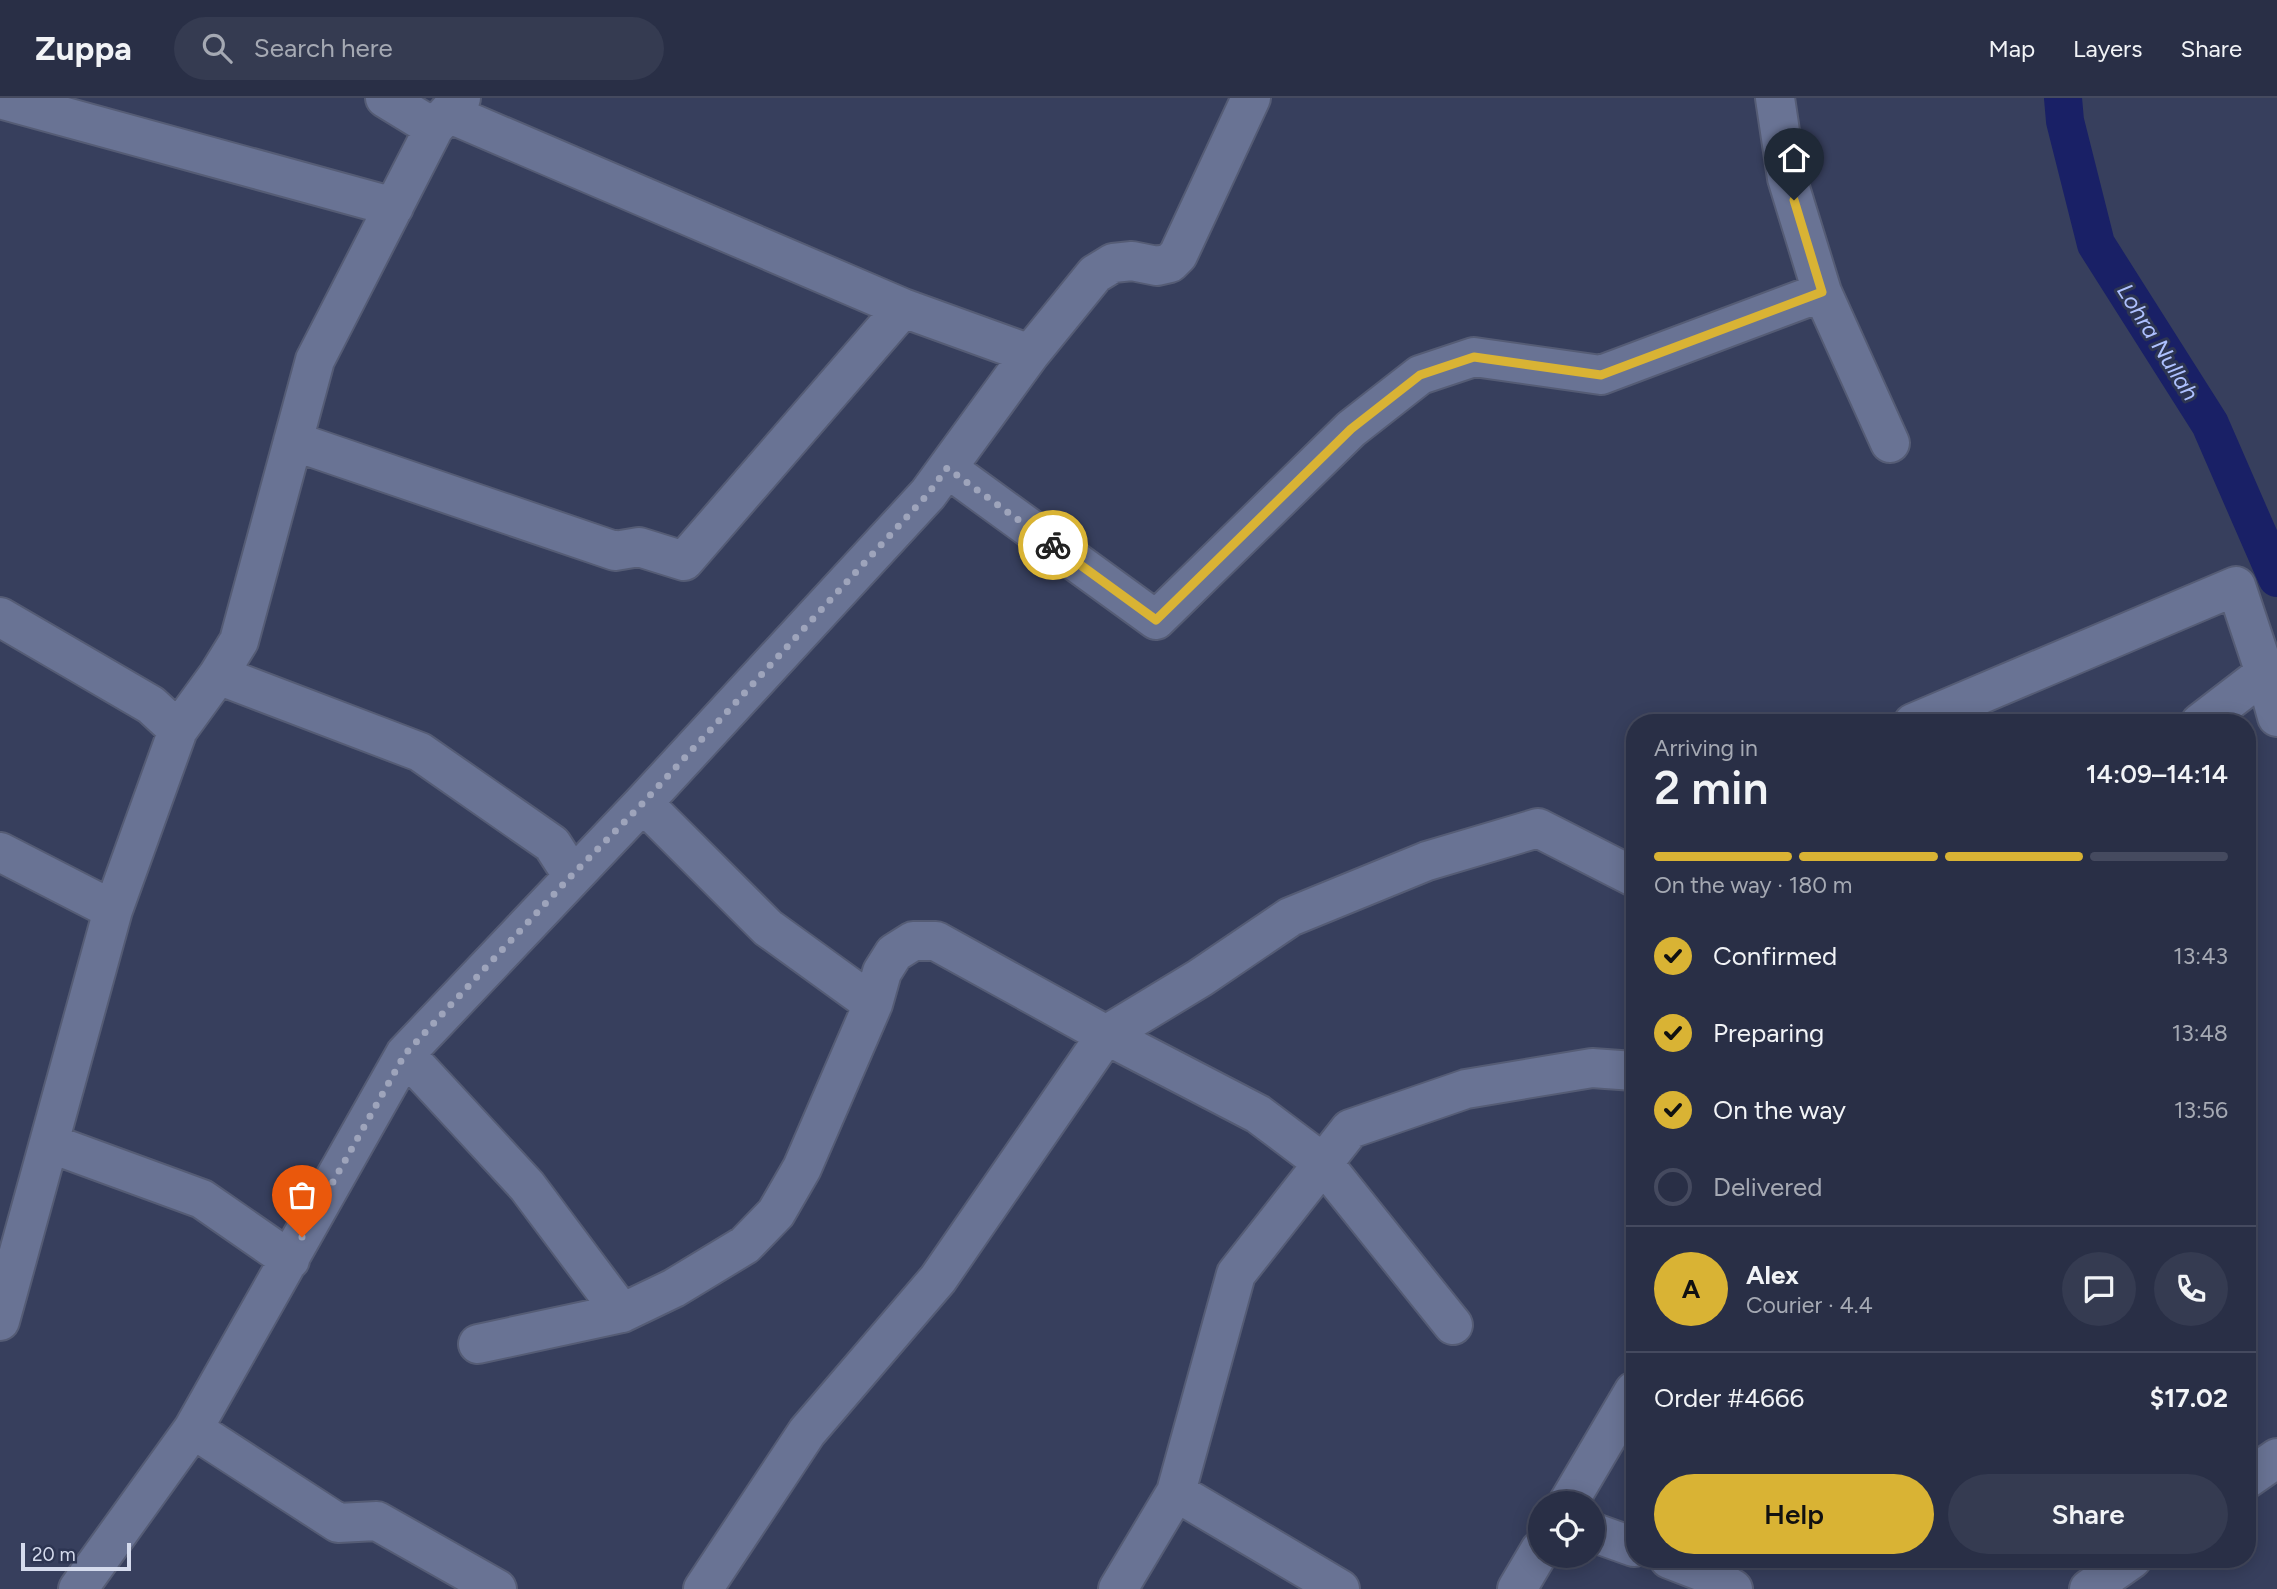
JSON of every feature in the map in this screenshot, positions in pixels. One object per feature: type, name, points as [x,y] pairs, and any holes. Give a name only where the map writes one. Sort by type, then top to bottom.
[{"type":"street","points":[[385,98],[448,113],[903,307],[1030,354]]},
{"type":"street","points":[[78,1589],[193,1429],[405,1054],[643,803],[928,494],[1030,354],[1096,274],[1113,263],[1132,261],[1157,266],[1170,263],[1178,255],[1251,98]]},
{"type":"street","points":[[1775,98],[1787,178],[1822,292],[1890,443]]},
{"type":"street","points":[[0,99],[394,206]]},
{"type":"street","points":[[0,1321],[113,910],[178,730],[239,641],[315,360],[394,206],[448,113]]},
{"type":"street","points":[[947,468],[1156,620],[1351,429],[1420,375],[1474,357],[1601,375],[1822,292]]},
{"type":"street","points":[[293,441],[615,551],[639,547],[684,561],[903,307]]},
{"type":"street","points":[[1934,714],[2236,586],[2277,717]]},
{"type":"street","points":[[0,617],[150,705],[178,730]]},
{"type":"street","points":[[2212,714],[2265,673]]},
{"type":"street","points":[[218,675],[420,751],[552,844],[572,875]]},
{"type":"street","points":[[643,803],[768,928],[873,1004]]},
{"type":"street","points":[[703,1589],[807,1432],[938,1279],[1106,1035],[1200,978],[1290,917],[1427,861],[1538,828],[1626,867]]},
{"type":"street","points":[[0,852],[113,910]]},
{"type":"street","points":[[478,1344],[622,1313],[674,1289],[745,1245],[776,1213],[802,1168],[873,1004],[882,972],[894,953],[913,941],[936,941],[1106,1035],[1258,1114],[1323,1163],[1453,1325]]},
{"type":"street","points":[[405,1054],[527,1186],[622,1313]]},
{"type":"street","points":[[1118,1589],[1176,1492],[1236,1274],[1350,1129],[1466,1089],[1592,1068],[1626,1070]]},
{"type":"street","points":[[49,1143],[202,1199],[290,1260]]},
{"type":"street","points":[[1575,1491],[1626,1405]]},
{"type":"street","points":[[193,1429],[338,1523],[377,1521],[497,1589]]},
{"type":"street","points":[[2256,1473],[2277,1458]]},
{"type":"street","points":[[1176,1492],[1340,1589]]},
{"type":"street","points":[[1605,1537],[1626,1544]]},
{"type":"street","points":[[1517,1589],[1529,1568]]},
{"type":"street","points":[[1692,1568],[1733,1589]]},
{"type":"street","points":[[2089,1589],[2119,1568]]},
{"type":"waterway","name":"Lohra Nullah","points":[[2063,98],[2065,121],[2096,244],[2210,424],[2277,578]]},
{"type":"way so far","points":[[302,1237],[405,1054],[643,803],[928,494],[947,468],[1053,545]]},
{"type":"route","points":[[1053,545],[1156,620],[1351,429],[1420,375],[1474,357],[1601,375],[1822,292],[1794,200]]}]
